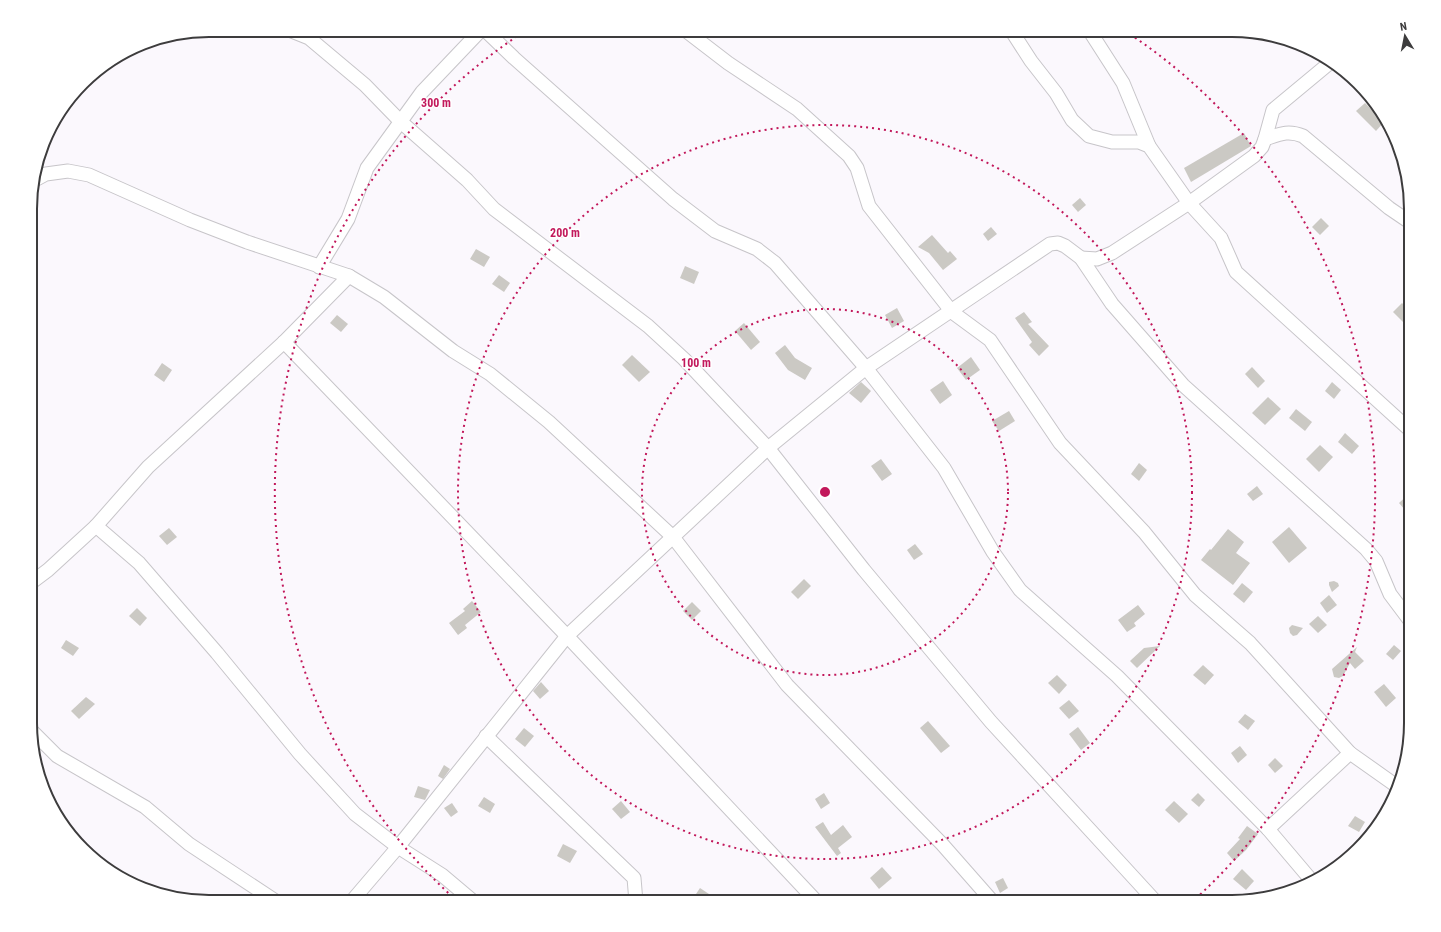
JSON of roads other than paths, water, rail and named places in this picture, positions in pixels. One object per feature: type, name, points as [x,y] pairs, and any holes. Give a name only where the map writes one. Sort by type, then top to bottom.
[{"type":"street","points":[[306,37],[365,84],[401,122],[468,180],[494,208],[648,326],[684,359],[768,448],[864,570],[991,722],[1150,895]]},
{"type":"street","points":[[319,267],[348,219],[367,168],[422,92],[474,37]]},
{"type":"street","points":[[492,37],[673,199],[715,231],[757,249],[775,263],[866,368],[944,468],[993,552],[1020,590],[1117,676],[1268,828],[1308,877]]},
{"type":"street","points":[[694,37],[728,63],[797,109],[849,156],[857,168],[869,206],[952,312],[990,340],[1060,443],[1144,532],[1195,595],[1250,643],[1350,753],[1393,784]]},
{"type":"street","points":[[1016,37],[1031,61],[1056,93],[1072,120],[1089,136],[1112,142],[1139,142],[1149,146]]},
{"type":"street","points":[[1093,37],[1123,83],[1149,146],[1189,203],[1221,238],[1236,272],[1404,425]]},
{"type":"street","points":[[1081,258],[1097,259],[1112,253],[1189,203],[1254,156],[1262,147],[1273,110],[1325,64]]},
{"type":"street","points":[[1265,139],[1284,132],[1292,132],[1303,136],[1389,208],[1404,218]]},
{"type":"street","points":[[40,177],[46,174],[68,171],[89,175],[190,220],[247,242],[349,276],[384,297],[453,351],[490,374],[549,422],[673,536],[787,685],[942,844],[986,895]]},
{"type":"street","points":[[357,895],[398,847],[567,636],[673,536],[768,448],[866,368],[952,312],[1050,244],[1058,243],[1065,246],[1081,258],[1112,304],[1183,385],[1366,548],[1376,561],[1390,594],[1404,613]]},
{"type":"street","points":[[37,578],[96,526],[148,467],[284,342],[349,276]]},
{"type":"street","points":[[284,342],[567,636],[811,895]]},
{"type":"street","points":[[96,526],[139,562],[217,653],[300,754],[355,814],[398,847],[442,874],[466,895]]},
{"type":"street","points":[[37,736],[57,756],[145,808],[189,844],[266,895]]},
{"type":"street","points":[[486,736],[634,878],[635,895]]},
{"type":"street","points":[[1268,828],[1350,753]]}]
